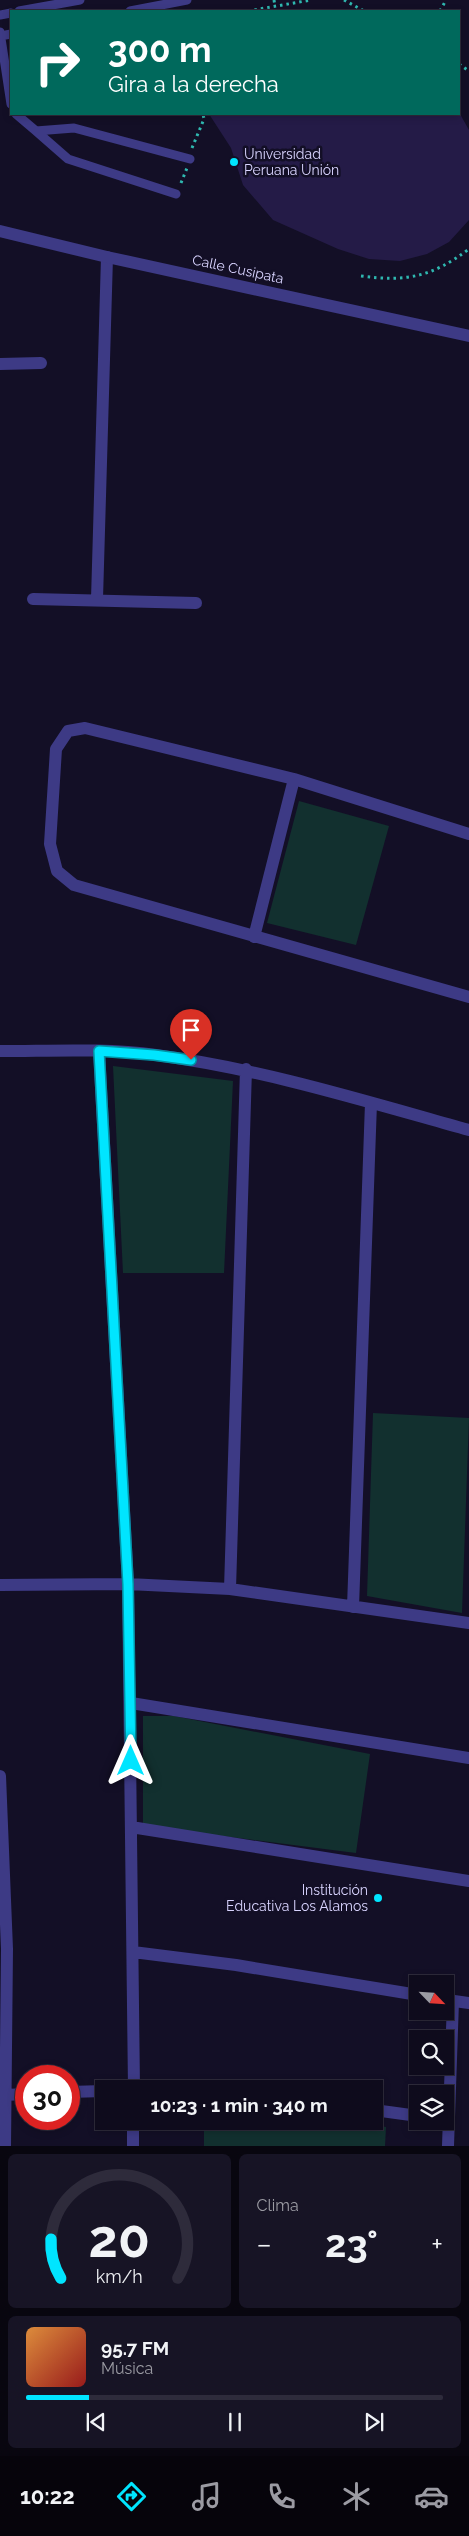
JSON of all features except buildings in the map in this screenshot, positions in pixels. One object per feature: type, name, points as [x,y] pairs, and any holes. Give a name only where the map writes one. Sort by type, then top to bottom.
[{"type":"street","name":"Calle Cusipata","points":[[0,231],[107,257],[469,336]]},
{"type":"street","points":[[97,599],[107,257]]},
{"type":"street","points":[[0,364],[42,363]]},
{"type":"street","points":[[33,599],[97,599],[196,603]]},
{"type":"street","points":[[469,834],[294,779],[85,728],[68,731],[56,749],[50,844],[57,871],[74,885],[469,997]]},
{"type":"street","points":[[254,937],[294,779]]},
{"type":"street","points":[[0,1051],[99,1051],[154,1055],[246,1069],[469,1130]]},
{"type":"street","points":[[99,1051],[128,1584],[131,1703],[134,2080]]},
{"type":"street","points":[[230,1589],[246,1069]]},
{"type":"street","points":[[353,1606],[371,1103]]},
{"type":"street","points":[[0,1585],[128,1584],[230,1589],[469,1623]]},
{"type":"street","points":[[131,1703],[469,1758]]},
{"type":"street","points":[[0,1776],[7,1949],[5,2146]]},
{"type":"street","points":[[131,1827],[469,1882]]},
{"type":"street","points":[[133,1952],[236,1965],[409,1994]]},
{"type":"street","points":[[454,2002],[469,2003]]},
{"type":"street","points":[[448,2085],[449,2020]]},
{"type":"street","points":[[80,2092],[95,2091]]},
{"type":"street","points":[[5,2094],[15,2094]]},
{"type":"street","points":[[383,2111],[409,2115]]},
{"type":"street","points":[[133,2130],[133,2146]]},
{"type":"street","points":[[447,2130],[448,2146]]},
{"type":"lane","points":[[25,10],[80,0]]},
{"type":"lane","points":[[135,10],[186,0]]},
{"type":"lane","points":[[0,35],[10,98]]},
{"type":"lane","points":[[17,115],[68,159],[176,194]]},
{"type":"lane","points":[[36,131],[74,128],[190,158]]},
{"type":"path","points":[[274,0],[275,6]]},
{"type":"path","points":[[253,10],[311,0]]},
{"type":"path","points":[[344,0],[362,10]]},
{"type":"path","points":[[361,276],[390,280],[413,277],[437,270],[469,249]]},
{"type":"green space","points":[[299,801],[389,826],[356,945],[267,923]]},
{"type":"green space","points":[[113,1066],[233,1081],[224,1273],[123,1273]]},
{"type":"green space","points":[[373,1413],[469,1418],[462,1613],[367,1596]]},
{"type":"green space","points":[[143,1716],[174,1716],[370,1754],[356,1853],[143,1826]]},
{"type":"green space","points":[[383,2127],[386,2127],[385,2146],[204,2146],[204,2130],[383,2130]]},
{"type":"place","name":"Universidad Peruana Unión","points":[[234,162]]},
{"type":"place","name":"Institución Educativa Los Alamos","points":[[378,1898]]},
{"type":"route","points":[[131,1761],[128,1584],[99,1051],[191,1060]]}]
